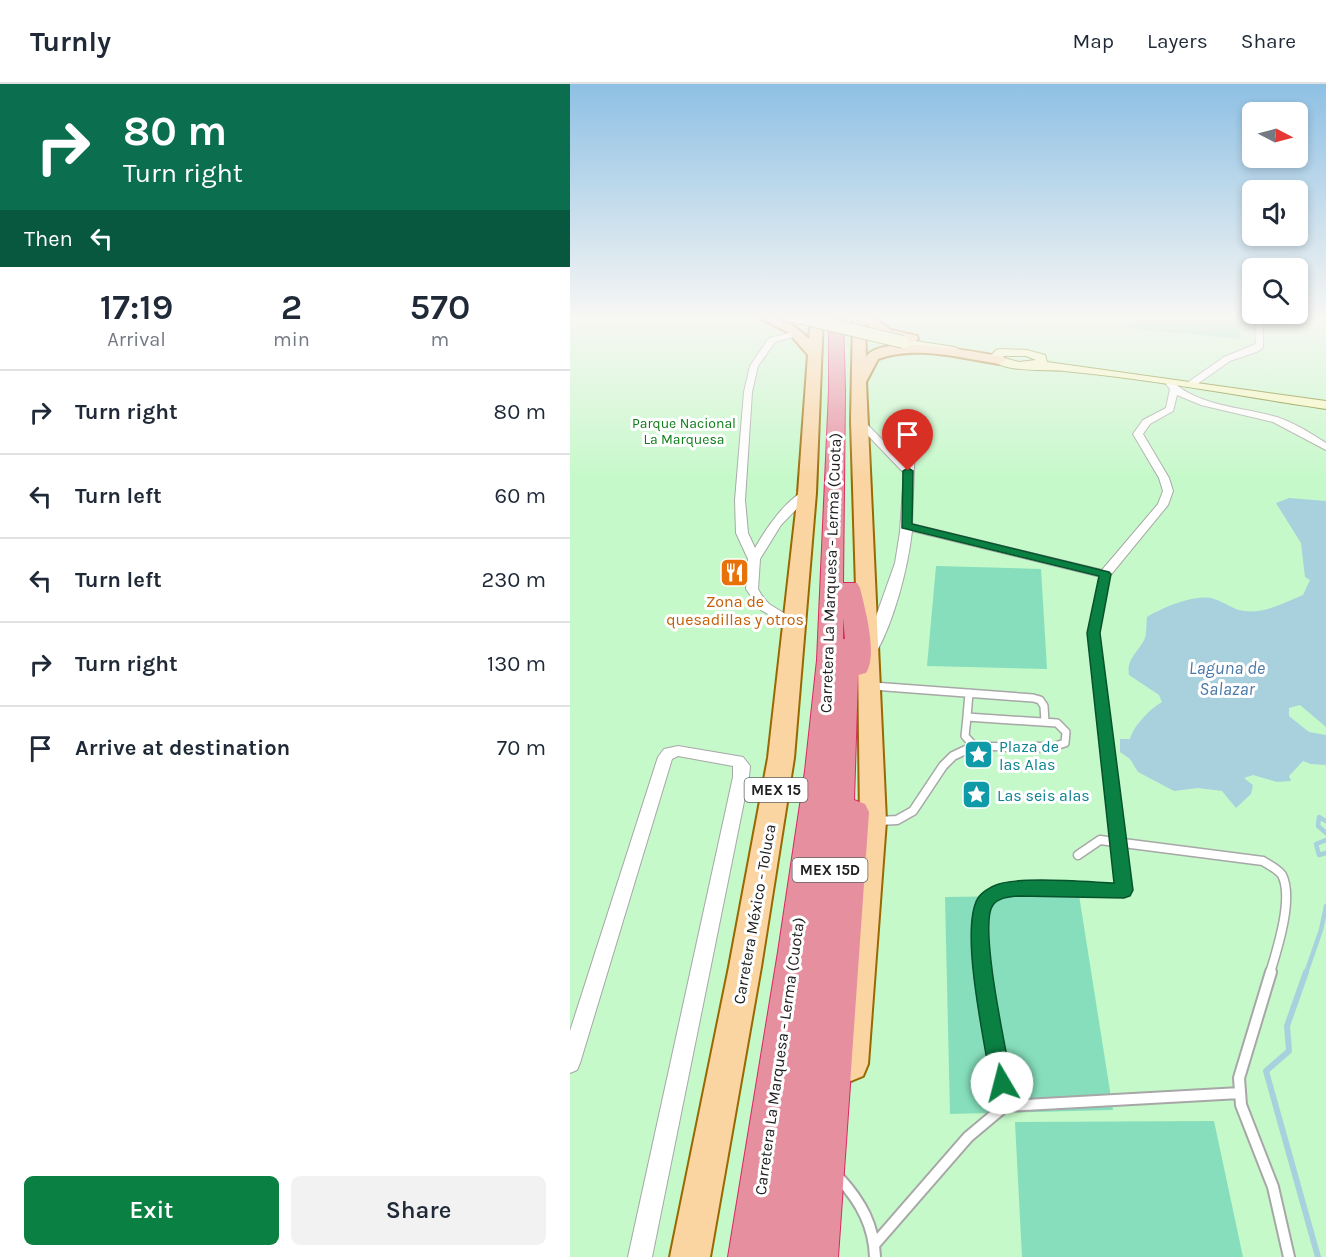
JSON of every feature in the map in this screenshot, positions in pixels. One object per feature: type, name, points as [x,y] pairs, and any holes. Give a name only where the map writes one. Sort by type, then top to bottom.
[{"type":"highway","name":"Carretera La Marquesa - Lerma (Cuota)","points":[[750,1257],[795,952],[819,771],[830,660],[837,371]]},
{"type":"highway","name":"Carretera La Marquesa - Lerma (Cuota)","points":[[780,1257],[840,797],[849,588],[847,371]]},
{"type":"highway","points":[[816,1257],[854,816],[857,629],[849,588]]},
{"type":"main road","name":"Carretera México - Toluca","points":[[690,1257],[746,967],[780,769],[807,493],[815,371]]},
{"type":"main road","points":[[833,1257],[873,821],[858,371]]},
{"type":"main road","points":[[858,384],[864,371]]},
{"type":"main road","points":[[1089,371],[1171,386],[1191,385],[1326,405]]},
{"type":"street","points":[[752,371],[748,392],[741,500],[742,533],[754,559]]},
{"type":"street","points":[[1191,385],[1211,371]]},
{"type":"street","points":[[906,526],[1105,574],[1163,505],[1168,491],[1164,478],[1138,434],[1139,427],[1170,409],[1171,386],[1202,401],[1280,421],[1326,447]]},
{"type":"street","points":[[859,421],[908,471]]},
{"type":"street","points":[[869,655],[892,595],[901,561],[906,526],[910,438]]},
{"type":"street","points":[[795,626],[765,607],[757,598],[752,589],[754,559],[766,535],[788,508],[807,493]]},
{"type":"street","points":[[570,1063],[665,757],[669,753],[678,751],[738,761],[742,766],[741,777],[640,1257]]},
{"type":"lane","points":[[1005,1106],[979,945],[980,917],[985,901],[1000,891],[1018,888],[1124,890],[1093,633],[1105,574]]},
{"type":"lane","points":[[868,686],[1040,700],[1044,706],[1045,722]]},
{"type":"lane","points":[[969,693],[965,736],[974,746]]},
{"type":"lane","points":[[873,821],[897,820],[914,811],[943,766],[953,756],[974,746],[1049,748],[1065,743],[1066,732],[1062,726],[1045,722],[967,717]]},
{"type":"lane","points":[[1078,855],[1100,840],[1238,856],[1263,861],[1281,873],[1285,884],[1286,902],[1279,944],[1239,1078],[1241,1105],[1273,1187],[1289,1257]]},
{"type":"lane","points":[[874,1251],[968,1137],[1005,1106],[1240,1093]]},
{"type":"lane","points":[[840,1179],[853,1192],[871,1223],[874,1251]]},
{"type":"green space","name":"Parque Nacional La Marquesa","points":[[570,371],[1326,371],[1326,1257],[570,1257]]},
{"type":"green space","points":[[936,566],[1041,569],[1047,669],[927,666]]},
{"type":"green space","points":[[1079,895],[1113,1110],[950,1114],[945,897]]},
{"type":"green space","points":[[1214,1121],[1243,1257],[1022,1257],[1015,1122]]},
{"type":"water","name":"Laguna de Salazar","points":[[1289,498],[1326,501],[1326,727],[1300,705],[1289,708],[1289,716],[1309,732],[1326,735],[1326,765],[1303,761],[1289,776],[1291,781],[1277,782],[1253,775],[1244,778],[1253,785],[1251,794],[1236,808],[1222,791],[1198,788],[1174,791],[1138,772],[1130,759],[1120,752],[1120,739],[1130,739],[1143,718],[1162,702],[1159,695],[1129,675],[1129,664],[1145,638],[1147,617],[1170,606],[1198,598],[1214,599],[1244,611],[1259,611],[1303,595],[1310,580],[1305,577],[1301,543],[1276,503]]},
{"type":"waterway","points":[[1326,821],[1319,817],[1318,826],[1326,833]]},
{"type":"waterway","points":[[1326,840],[1316,844],[1319,855],[1326,853]]},
{"type":"waterway","points":[[1306,973],[1321,930],[1326,906]]},
{"type":"waterway","points":[[1306,972],[1287,1026],[1289,1051],[1266,1071],[1318,1257]]},
{"type":"place","name":"Zona de quesadillas y otros","points":[[735,573]]},
{"type":"place","name":"Plaza de las Alas","points":[[978,755]]},
{"type":"place","name":"Las seis alas","points":[[976,795]]},
{"type":"route","points":[[908,471],[906,526],[1105,574],[1093,633],[1124,890],[1018,888],[1000,891],[985,901],[980,917],[979,945],[1002,1083]]}]
